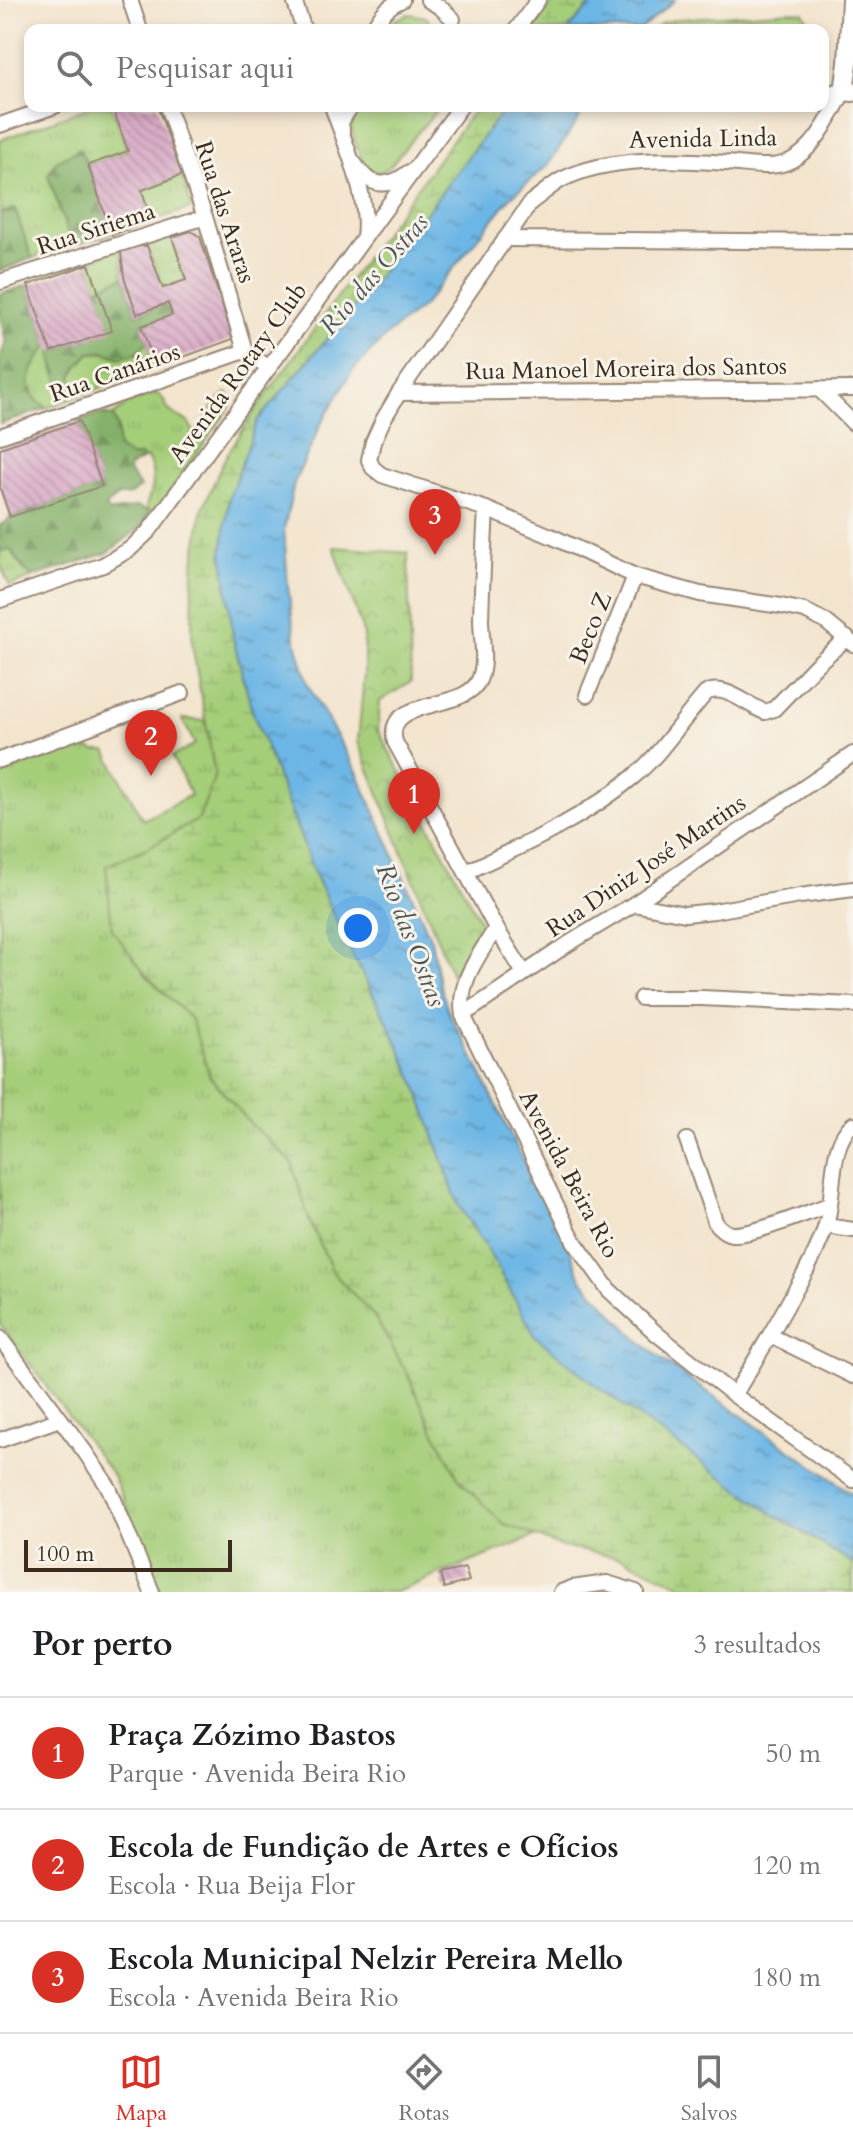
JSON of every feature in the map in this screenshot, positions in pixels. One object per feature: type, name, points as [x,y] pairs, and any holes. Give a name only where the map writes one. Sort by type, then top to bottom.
[{"type":"street","points":[[130,0],[138,24]]},
{"type":"street","points":[[294,0],[302,24]]},
{"type":"street","points":[[376,24],[385,11],[402,0]]},
{"type":"street","points":[[428,0],[440,7],[453,24]]},
{"type":"street","points":[[446,0],[454,24]]},
{"type":"street","points":[[520,24],[538,0]]},
{"type":"street","name":"Avenida Linda","points":[[486,509],[382,475],[373,468],[370,453],[383,420],[399,393],[531,202],[560,181],[613,165],[676,159],[777,166],[794,160],[816,137],[848,92],[851,0]]},
{"type":"street","points":[[0,125],[38,112]]},
{"type":"street","name":"Rua das Araras","points":[[169,112],[205,217],[245,351]]},
{"type":"street","points":[[334,112],[350,155],[365,215],[363,240]]},
{"type":"street","points":[[342,134],[341,122],[347,112]]},
{"type":"street","name":"Avenida Rotary Club","points":[[0,600],[103,565],[130,549],[158,519],[457,112]]},
{"type":"street","points":[[350,155],[365,177],[380,184],[398,180],[422,159]]},
{"type":"street","name":"Rua Siriema","points":[[0,282],[205,217]]},
{"type":"street","points":[[505,239],[853,242]]},
{"type":"street","points":[[245,351],[269,368]]},
{"type":"street","name":"Rua Canários","points":[[0,436],[245,351]]},
{"type":"street","points":[[819,389],[853,423]]},
{"type":"street","name":"Rua Manoel Moreira dos Santos","points":[[399,393],[853,389]]},
{"type":"street","points":[[466,872],[556,829],[634,776],[706,693],[713,689],[723,690],[765,712],[774,709],[817,664],[850,641],[826,622],[805,611],[700,594],[635,576],[486,509],[481,622],[483,651],[478,682],[471,691],[456,699],[408,712],[392,731],[395,742],[496,928],[524,973]]},
{"type":"street","name":"Beco Z","points":[[587,695],[635,576]]},
{"type":"street","points":[[0,760],[182,693]]},
{"type":"street","name":"Rua Diniz José Martins","points":[[463,1015],[634,904],[853,754]]},
{"type":"street","points":[[634,904],[685,914],[853,889]]},
{"type":"street","points":[[463,1015],[460,1000],[463,988],[496,928]]},
{"type":"street","points":[[641,998],[853,1005]]},
{"type":"street","name":"Avenida Beira Rio","points":[[463,1015],[574,1241],[609,1290],[657,1334],[734,1395],[853,1480]]},
{"type":"street","points":[[734,1395],[771,1336],[811,1262],[826,1226],[836,1156],[844,1135],[853,1124]]},
{"type":"street","points":[[687,1140],[716,1224],[725,1232],[734,1234],[757,1229],[829,1205]]},
{"type":"street","points":[[826,1226],[853,1230]]},
{"type":"street","points":[[771,1336],[853,1376]]},
{"type":"street","points":[[0,1338],[109,1488],[152,1592]]},
{"type":"street","points":[[0,1440],[60,1419]]},
{"type":"street","points":[[561,1592],[607,1583],[636,1592]]},
{"type":"green space","points":[[554,0],[595,0],[573,24],[537,24]]},
{"type":"green space","points":[[792,11],[803,12],[807,19],[806,24],[661,24],[679,19]]},
{"type":"green space","points":[[409,14],[426,17],[431,24],[391,24]]},
{"type":"green space","points":[[76,112],[114,112],[128,151],[88,165],[78,149],[48,175],[72,245],[32,258],[15,209],[0,214],[0,140]]},
{"type":"green space","points":[[362,112],[435,112],[390,166],[375,172],[368,169],[354,140],[352,125]]},
{"type":"green space","points":[[473,112],[502,112],[370,288],[257,421],[252,710],[317,880],[417,1087],[458,1204],[490,1254],[591,1382],[770,1512],[853,1563],[853,1592],[697,1592],[622,1558],[562,1547],[502,1523],[459,1479],[406,1371],[375,1317],[334,1274],[309,1220],[292,1162],[249,1122],[210,1077],[191,1019],[147,976],[112,929],[106,866],[147,848],[199,819],[215,775],[192,644],[193,569],[202,510],[224,460],[255,410]]},
{"type":"green space","points":[[79,149],[88,165],[112,235],[72,245],[48,175],[56,161]]},
{"type":"green space","points":[[182,175],[192,208],[151,221],[142,190]]},
{"type":"green space","points":[[15,209],[32,258],[0,271],[0,214]]},
{"type":"green space","points":[[172,237],[186,280],[163,288],[147,246]]},
{"type":"green space","points":[[120,245],[124,277],[97,288],[89,264]]},
{"type":"green space","points":[[124,277],[137,314],[168,303],[172,315],[141,326],[147,342],[138,353],[120,358],[103,352],[90,353],[72,376],[76,392],[70,399],[58,377],[51,352],[111,331],[97,288]]},
{"type":"green space","points":[[28,285],[49,346],[35,365],[30,388],[34,397],[47,408],[0,424],[0,358],[6,342],[0,316],[0,294]]},
{"type":"green space","points":[[147,342],[156,367],[47,408],[31,391],[32,371],[49,346],[76,392],[72,377],[90,353],[103,352],[120,358],[138,353]]},
{"type":"green space","points":[[155,393],[162,397],[168,410],[188,422],[194,434],[227,393],[230,407],[158,509],[142,526],[149,511],[146,506],[152,487],[152,470],[147,458],[130,456],[117,448],[118,429],[113,416],[128,403]]},
{"type":"green space","points":[[100,413],[113,416],[118,429],[118,448],[130,456],[142,456],[143,459],[128,470],[140,487],[130,495],[118,496],[106,506],[109,512],[137,507],[149,511],[142,526],[107,553],[33,577],[10,549],[0,551],[0,525],[10,517],[101,486],[79,421]]},
{"type":"green space","points":[[334,547],[408,553],[411,682],[380,701],[378,730],[482,925],[452,975],[358,742],[364,635]]},
{"type":"green space","points":[[10,549],[22,568],[33,577],[10,586],[0,565],[0,551]]},
{"type":"green space","points":[[182,719],[206,721],[215,775],[199,819],[147,848],[106,866],[147,976],[192,1019],[210,1077],[249,1122],[292,1162],[309,1220],[334,1274],[375,1317],[406,1371],[431,1425],[502,1523],[536,1536],[396,1592],[160,1592],[114,1477],[0,1324],[0,773],[84,746],[94,751],[106,751],[143,820],[191,795],[172,757],[195,744]]},
{"type":"water","points":[[595,0],[675,0],[647,24],[573,24]]},
{"type":"water","name":"Rio das Ostras","points":[[502,112],[583,112],[548,165],[510,198],[423,306],[388,334],[352,371],[321,424],[294,483],[284,529],[295,639],[308,685],[357,772],[431,939],[439,983],[449,1013],[565,1236],[581,1279],[635,1337],[665,1362],[853,1494],[853,1563],[770,1512],[591,1382],[535,1336],[490,1254],[458,1204],[417,1087],[317,880],[252,710],[234,642],[222,551],[229,498],[257,421],[370,288]]},
{"type":"building","points":[[114,112],[159,112],[182,175],[142,190],[151,221],[112,235],[88,165],[128,151]]},
{"type":"building","points":[[191,231],[200,237],[233,339],[156,367],[141,326],[172,315],[168,303],[137,314],[124,277],[120,245],[147,246],[163,288],[186,280],[172,237]]},
{"type":"building","points":[[89,264],[112,331],[51,352],[28,285]]},
{"type":"building","points":[[79,421],[102,486],[10,517],[0,488],[0,448]]},
{"type":"building","points":[[465,1568],[469,1581],[444,1588],[440,1574]]},
{"type":"place","name":"Escola Municipal Nelzir Pereira Mello","points":[[435,555]]},
{"type":"place","name":"Escola de Fundição de Artes e Ofícios","points":[[151,776]]},
{"type":"place","name":"Praça Zózimo Bastos","points":[[414,834]]}]
